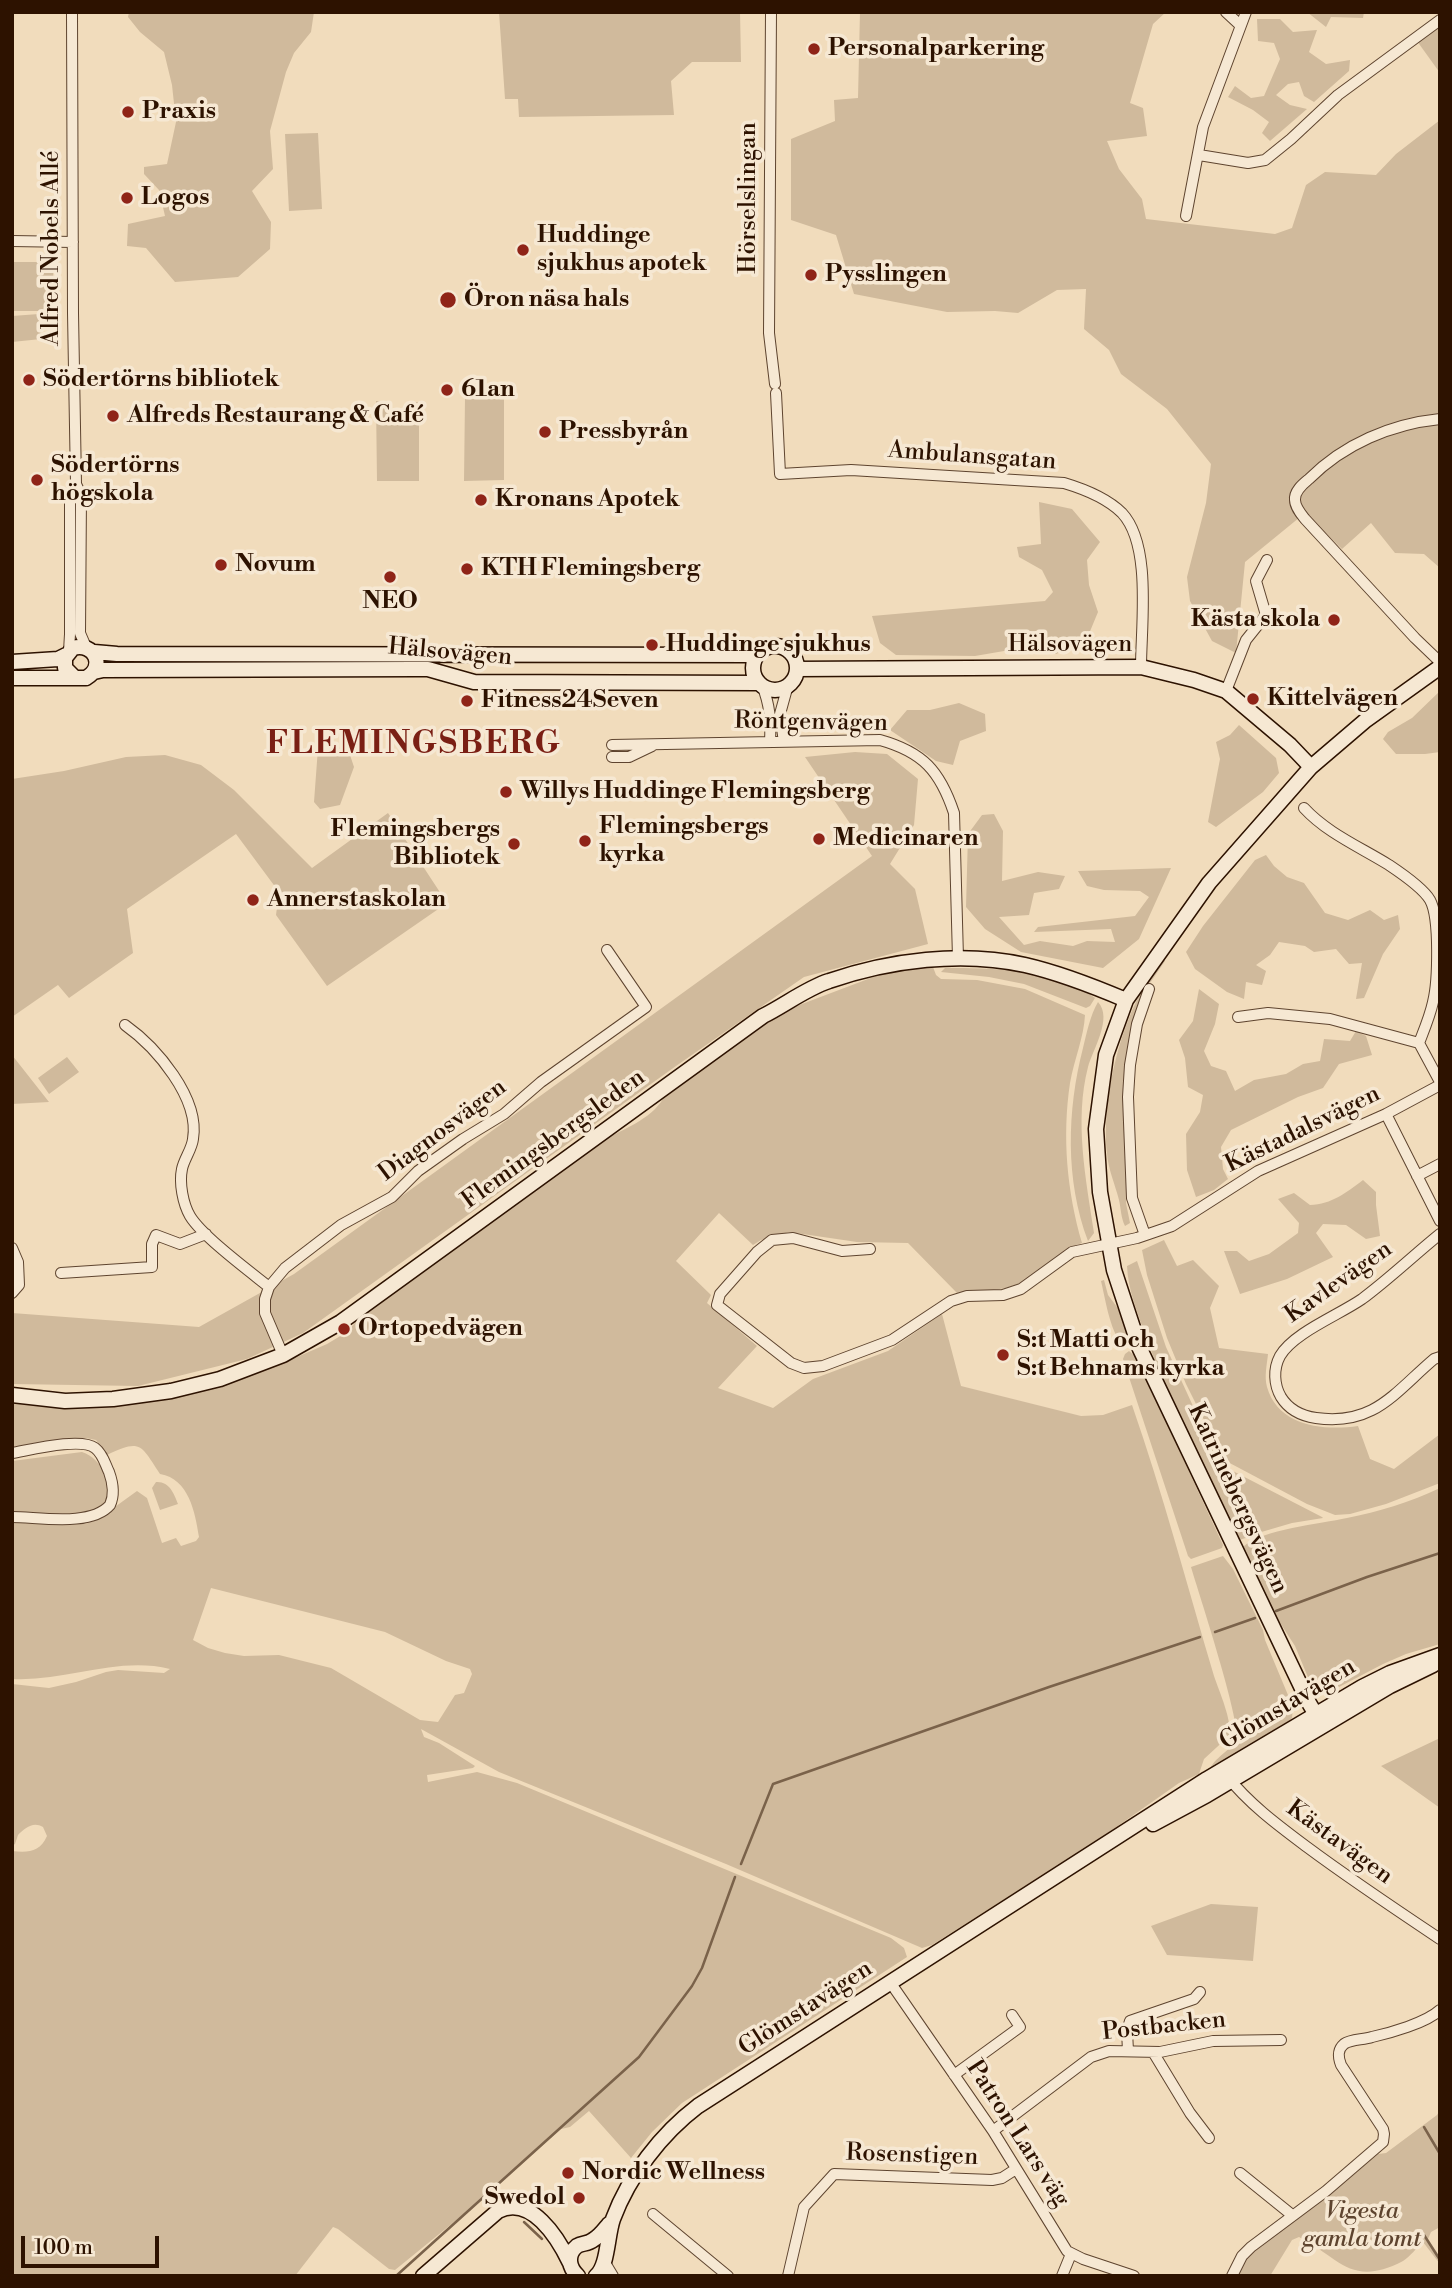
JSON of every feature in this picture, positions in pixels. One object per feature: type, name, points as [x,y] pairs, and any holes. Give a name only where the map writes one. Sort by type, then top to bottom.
[{"type":"street","name":"Alfred Nobels Allé","points":[[72,12],[76,484],[81,495],[80,633],[90,649]]},
{"type":"street","name":"Hörselslingan","points":[[771,12],[769,333],[780,474]]},
{"type":"street","points":[[1226,12],[1241,25]]},
{"type":"street","points":[[1186,216],[1203,127],[1246,12]]},
{"type":"street","points":[[1199,155],[1248,163],[1265,160],[1292,139],[1338,95],[1440,20]]},
{"type":"street","points":[[12,241],[73,242]]},
{"type":"street","points":[[1440,419],[1391,429],[1342,452],[1314,474],[1294,498],[1298,510],[1440,664]]},
{"type":"street","name":"Ambulansgatan","points":[[780,474],[851,470],[1064,483],[1101,499],[1123,514],[1132,528],[1142,560],[1141,667]]},
{"type":"street","name":"Alfred Nobels Allé","points":[[67,653],[70,634],[69,496],[76,484]]},
{"type":"street","points":[[1226,691],[1246,640],[1266,615],[1256,580],[1267,560]]},
{"type":"street","points":[[12,662],[58,659],[78,646],[90,649],[97,663],[94,672],[83,679],[12,678]]},
{"type":"street","points":[[770,742],[771,713],[753,666],[757,655],[767,648],[779,646],[794,657],[797,669],[788,685],[780,713],[784,742]]},
{"type":"street","name":"Hälsovägen","points":[[90,649],[117,654],[757,655]]},
{"type":"street","points":[[67,653],[65,668],[74,677]]},
{"type":"street","name":"Katrinebergsvägen","points":[[1319,1720],[1140,1349],[1114,1270],[1100,1192],[1096,1129],[1106,1055],[1126,999],[1209,883],[1311,767],[1366,719],[1440,664]]},
{"type":"street","name":"Hälsovägen","points":[[797,669],[1141,667],[1226,691],[1290,745],[1311,767]]},
{"type":"street","name":"Hälsovägen","points":[[94,672],[415,669],[474,682],[761,684]]},
{"type":"street","points":[[761,684],[775,690],[788,685]]},
{"type":"street","name":"Röntgenvägen","points":[[612,745],[880,740],[901,746],[921,758],[936,772],[947,791],[954,813],[958,958]]},
{"type":"street","name":"Röntgenvägen","points":[[612,757],[629,757],[655,744]]},
{"type":"street","points":[[1304,808],[1317,822],[1401,874],[1435,899],[1436,979],[1433,1003],[1419,1043],[1440,1084]]},
{"type":"street","name":"Diagnosvägen","points":[[269,1287],[293,1261],[341,1225],[392,1198],[418,1171],[504,1114],[541,1082],[646,1007],[607,950]]},
{"type":"street","name":"Flemingsbergsleden","points":[[12,1395],[65,1401],[113,1399],[171,1391],[220,1378],[284,1355],[341,1322],[764,1016],[828,981],[905,962],[958,958],[1023,965],[1085,983],[1126,999]]},
{"type":"street","points":[[1146,1236],[1132,1198],[1128,1097],[1133,1044],[1149,989]]},
{"type":"street","points":[[1238,1017],[1268,1013],[1330,1019],[1419,1043]]},
{"type":"street","points":[[125,1025],[149,1043],[189,1101],[193,1139],[182,1169],[182,1192],[190,1216],[206,1234],[269,1287],[265,1299],[265,1313],[284,1355]]},
{"type":"street","name":"Kästadalsvägen","points":[[870,1249],[842,1251],[793,1238],[772,1240],[757,1252],[720,1294],[717,1303],[785,1359],[804,1368],[823,1366],[892,1340],[942,1306],[959,1298],[1003,1295],[1021,1289],[1067,1254],[1146,1236],[1186,1219],[1238,1182],[1267,1166],[1386,1114],[1440,1084]]},
{"type":"street","points":[[1386,1114],[1440,1222]]},
{"type":"street","points":[[1417,1175],[1440,1164]]},
{"type":"street","points":[[61,1273],[152,1267],[152,1244],[156,1235],[180,1244],[206,1234]]},
{"type":"street","name":"Kavlevägen","points":[[1440,1234],[1362,1299],[1291,1342],[1278,1359],[1275,1381],[1281,1397],[1297,1413],[1335,1420],[1352,1419],[1379,1407],[1434,1359],[1440,1357]]},
{"type":"street","points":[[12,1248],[18,1262],[19,1285],[12,1293]]},
{"type":"street","points":[[12,1453],[89,1444],[102,1456],[113,1485],[112,1500],[108,1507],[93,1516],[12,1517]]},
{"type":"street","name":"Glömstavägen","points":[[572,2270],[572,2252],[601,2234],[613,2219],[652,2152],[685,2116],[713,2095],[1059,1875],[1319,1720],[1390,1672],[1440,1655]]},
{"type":"street","name":"Glömstavägen","points":[[1319,1720],[1440,1662]]},
{"type":"street","name":"Kästavägen","points":[[1227,1775],[1242,1794],[1277,1825],[1440,1939]]},
{"type":"street","name":"Patron Lars väg","points":[[890,1982],[993,2131],[1064,2247],[1072,2254]]},
{"type":"street","points":[[1128,2051],[1127,2031],[1130,2021],[1194,1999],[1200,1992]]},
{"type":"street","points":[[1232,2276],[1246,2252],[1364,2159],[1384,2139],[1383,2129],[1341,2065],[1341,2048],[1348,2042],[1375,2037],[1425,2019],[1440,2010]]},
{"type":"street","points":[[954,2075],[1020,2028],[1012,2015]]},
{"type":"street","name":"Postbacken","points":[[993,2131],[1094,2055],[1109,2051],[1166,2051],[1213,2041],[1282,2040]]},
{"type":"street","points":[[1153,2052],[1190,2113],[1209,2138]]},
{"type":"street","name":"Rosenstigen","points":[[788,2276],[804,2207],[834,2174],[992,2180],[1002,2178],[1016,2169]]},
{"type":"street","points":[[1240,2173],[1292,2215]]},
{"type":"street","points":[[423,2276],[491,2216],[506,2207],[516,2206],[526,2210],[555,2234],[598,2248],[613,2276]]},
{"type":"street","points":[[653,2214],[728,2276]]},
{"type":"street","name":"Glömstavägen","points":[[596,2276],[603,2268],[613,2219]]},
{"type":"street","points":[[555,2234],[572,2270]]},
{"type":"street","points":[[1062,2276],[1072,2254],[1134,2276]]},
{"type":"green space","points":[[129,12],[314,12],[311,32],[294,53],[286,72],[270,131],[273,169],[252,191],[271,222],[270,249],[238,277],[175,282],[146,248],[127,246],[128,224],[165,216],[159,190],[144,174],[144,167],[167,164],[176,122],[172,85],[164,52],[140,32],[128,17]]},
{"type":"green space","points":[[499,12],[740,12],[741,62],[692,62],[671,81],[674,115],[519,117],[518,99],[505,99]]},
{"type":"green space","points":[[860,12],[1166,12],[1153,24],[1130,103],[1143,108],[1147,136],[1107,141],[1119,169],[1142,199],[1146,219],[1275,234],[1292,228],[1306,185],[1325,172],[1376,175],[1396,154],[1440,120],[1440,568],[1424,554],[1395,553],[1371,523],[1342,549],[1305,513],[1245,562],[1236,653],[1212,641],[1190,601],[1187,577],[1206,503],[1211,464],[1167,409],[1121,374],[1109,350],[1084,329],[1086,289],[1057,290],[1018,313],[947,312],[854,294],[836,235],[791,220],[791,139],[835,121],[834,100],[858,98]]},
{"type":"green space","points":[[1307,12],[1364,12],[1363,18],[1331,17],[1326,27]]},
{"type":"green space","points":[[1257,19],[1280,19],[1293,32],[1317,30],[1309,52],[1326,64],[1350,60],[1349,71],[1314,102],[1304,96],[1299,82],[1288,84],[1276,95],[1290,105],[1307,109],[1270,141],[1262,133],[1269,122],[1228,97],[1235,86],[1251,98],[1264,96],[1280,59],[1274,43],[1258,41]]},
{"type":"green space","points":[[1440,26],[1440,73],[1417,41]]},
{"type":"green space","points":[[318,133],[322,209],[289,211],[285,134]]},
{"type":"green space","points":[[12,262],[53,262],[54,311],[12,311]]},
{"type":"green space","points":[[39,314],[41,339],[12,342],[12,316]]},
{"type":"green space","points":[[465,398],[504,398],[504,480],[464,481]]},
{"type":"green space","points":[[376,401],[386,401],[387,410],[408,410],[408,402],[419,402],[419,481],[377,481]]},
{"type":"green space","points":[[1039,502],[1072,509],[1100,542],[1087,560],[1089,585],[1098,612],[1086,641],[1056,654],[1004,651],[975,656],[896,655],[880,643],[872,616],[1045,601],[1053,592],[1042,570],[1019,557],[1017,547],[1041,544]]},
{"type":"green space","points":[[1440,691],[1440,752],[1396,754],[1383,739],[1388,732],[1412,718]]},
{"type":"green space","points":[[959,703],[985,714],[986,731],[960,741],[953,765],[936,761],[890,730],[907,710],[930,710]]},
{"type":"green space","points":[[1239,725],[1276,758],[1279,773],[1263,792],[1216,827],[1208,822],[1220,759],[1216,742],[1230,735]]},
{"type":"green space","points":[[338,747],[349,752],[354,767],[340,805],[320,809],[314,802],[318,748]]},
{"type":"green space","points":[[855,752],[887,754],[918,779],[914,825],[890,864],[915,889],[928,944],[804,977],[303,1333],[247,1359],[138,1386],[12,1384],[12,1313],[199,1327],[294,1274],[872,856],[805,757]]},
{"type":"green space","points":[[165,755],[201,765],[234,790],[312,868],[388,813],[447,903],[327,986],[276,915],[279,892],[236,834],[127,909],[133,953],[69,998],[58,985],[12,1017],[12,779],[126,757]]},
{"type":"green space","points":[[994,814],[1003,831],[1002,881],[1038,872],[1065,876],[1059,889],[1034,893],[1029,915],[999,917],[1024,945],[1040,941],[1073,946],[1087,941],[1115,942],[1111,929],[1034,932],[1038,927],[1135,916],[1149,897],[1140,891],[1104,890],[1087,886],[1078,871],[1171,868],[1139,939],[1103,968],[1021,952],[985,929],[966,907],[968,834],[982,815]]},
{"type":"green space","points":[[1266,855],[1287,877],[1304,883],[1325,913],[1348,920],[1370,910],[1384,920],[1398,915],[1400,929],[1383,954],[1364,998],[1356,999],[1362,963],[1349,964],[1336,949],[1314,952],[1305,946],[1279,942],[1270,955],[1256,965],[1266,971],[1262,985],[1246,982],[1244,999],[1227,992],[1195,969],[1186,952],[1255,860]]},
{"type":"green space","points":[[1163,959],[1165,961],[1148,986],[1135,1019],[1126,1203],[1130,1223],[1125,1226],[1108,1159],[1108,1104],[1118,1051],[1127,1025],[1149,978]]},
{"type":"green space","points":[[933,967],[941,979],[977,980],[1025,989],[1085,1015],[1070,1083],[1066,1123],[1067,1164],[1082,1243],[1064,1251],[1030,1278],[1007,1288],[957,1293],[908,1243],[857,1242],[789,1232],[753,1245],[719,1213],[676,1261],[711,1295],[707,1303],[757,1346],[718,1388],[773,1408],[813,1379],[888,1351],[942,1314],[961,1386],[1081,1416],[1103,1415],[1132,1405],[1225,1706],[1229,1736],[1204,1759],[1199,1774],[1179,1783],[1095,1842],[932,1945],[922,1948],[726,1864],[499,1772],[421,1729],[424,1737],[439,1743],[475,1766],[427,1775],[428,1782],[477,1772],[517,1783],[891,1938],[904,1948],[907,1957],[682,2103],[652,2132],[631,2158],[589,2111],[570,2127],[561,2129],[492,2191],[395,2270],[389,2269],[333,2227],[295,2276],[12,2276],[12,1851],[33,1850],[41,1845],[47,1836],[43,1827],[33,1825],[18,1835],[12,1846],[12,1684],[49,1688],[118,1670],[164,1673],[170,1669],[150,1666],[111,1667],[52,1677],[12,1679],[12,1521],[86,1524],[101,1517],[137,1491],[147,1498],[162,1543],[176,1538],[181,1546],[196,1541],[199,1537],[193,1507],[184,1490],[178,1482],[160,1474],[140,1448],[127,1447],[107,1455],[96,1440],[86,1438],[12,1447],[12,1402],[82,1407],[162,1399],[238,1381],[266,1362],[274,1367],[327,1344],[347,1332],[360,1317],[602,1141],[651,1113],[663,1099],[759,1027],[794,1007],[876,976]],"holes":[[[211,1588],[385,1632],[446,1661],[470,1669],[472,1674],[464,1693],[455,1695],[438,1722],[420,1720],[331,1668],[279,1655],[244,1656],[225,1653],[193,1640]]]},
{"type":"green space","points":[[945,968],[982,968],[1043,975],[1079,988],[1095,998],[1086,1008],[1024,984],[941,972]]},
{"type":"green space","points":[[1199,989],[1219,1004],[1215,1024],[1204,1051],[1211,1066],[1226,1071],[1235,1091],[1254,1080],[1286,1074],[1303,1064],[1320,1061],[1324,1039],[1350,1041],[1356,1031],[1366,1036],[1372,1055],[1339,1064],[1323,1088],[1298,1097],[1231,1130],[1221,1147],[1223,1169],[1228,1179],[1214,1190],[1196,1197],[1187,1170],[1186,1134],[1200,1112],[1203,1095],[1188,1087],[1185,1058],[1179,1040],[1193,1021]]},
{"type":"green space","points":[[1098,1002],[1102,1009],[1103,1025],[1088,1067],[1082,1108],[1083,1150],[1094,1233],[1088,1241],[1075,1194],[1071,1120],[1078,1072],[1089,1024]]},
{"type":"green space","points":[[12,1055],[49,1102],[12,1104]]},
{"type":"green space","points":[[67,1057],[79,1072],[49,1094],[38,1078]]},
{"type":"green space","points":[[1363,1180],[1376,1192],[1380,1236],[1366,1239],[1346,1225],[1323,1224],[1316,1233],[1333,1257],[1287,1279],[1240,1294],[1224,1251],[1237,1251],[1249,1261],[1269,1254],[1298,1233],[1299,1223],[1278,1199],[1294,1193],[1310,1205],[1325,1203]]},
{"type":"green space","points":[[1164,1240],[1177,1266],[1193,1260],[1219,1286],[1210,1308],[1219,1348],[1268,1354],[1267,1387],[1281,1410],[1291,1418],[1317,1426],[1358,1426],[1370,1459],[1394,1469],[1440,1434],[1440,1483],[1386,1504],[1350,1514],[1335,1515],[1307,1504],[1224,1460],[1186,1384],[1167,1338],[1147,1275],[1142,1250]]},
{"type":"green space","points":[[1137,1261],[1166,1347],[1251,1533],[1249,1537],[1239,1540],[1189,1438],[1155,1360],[1129,1283],[1127,1266]]},
{"type":"green space","points":[[1104,1280],[1108,1295],[1120,1311],[1128,1335],[1121,1342],[1108,1313],[1101,1281]]},
{"type":"green space","points":[[1129,1351],[1136,1357],[1223,1545],[1222,1548],[1191,1559],[1188,1556],[1123,1359]]},
{"type":"green space","points":[[82,1452],[96,1461],[105,1474],[108,1490],[105,1506],[85,1513],[12,1514],[12,1461]]},
{"type":"green space","points":[[1227,1468],[1323,1518],[1258,1533]]},
{"type":"green space","points":[[156,1482],[168,1486],[178,1504],[160,1510],[152,1488]]},
{"type":"green space","points":[[1440,1488],[1440,1644],[1406,1654],[1339,1687],[1320,1691],[1310,1682],[1295,1646],[1275,1615],[1243,1547],[1277,1531],[1371,1513]]},
{"type":"green space","points":[[1223,1556],[1233,1569],[1263,1630],[1293,1707],[1292,1718],[1282,1729],[1209,1771],[1234,1743],[1236,1728],[1226,1684],[1191,1567]]},
{"type":"green space","points":[[1440,1738],[1440,1808],[1381,1766]]},
{"type":"green space","points":[[1211,1904],[1258,1907],[1253,1961],[1167,1955],[1151,1926]]},
{"type":"green space","name":"Vigesta gamla tomt","points":[[1440,2110],[1440,2227],[1431,2232],[1428,2239],[1440,2257],[1440,2264],[1423,2242],[1403,2261],[1385,2269],[1358,2271],[1336,2261],[1299,2237],[1292,2240],[1270,2276],[1237,2276],[1246,2259],[1255,2250],[1323,2200],[1378,2154],[1386,2153]]},
{"type":"waterway","points":[[1276,1611],[1440,1553]]},
{"type":"waterway","points":[[1215,1632],[1255,1618]]},
{"type":"waterway","points":[[741,1864],[773,1784],[1200,1637]]},
{"type":"waterway","points":[[396,2276],[639,2057],[692,1986],[702,1968],[735,1877]]},
{"type":"waterway","points":[[1424,2127],[1440,2154]]},
{"type":"waterway","points":[[524,2222],[542,2239]]},
{"type":"waterway","points":[[1424,2235],[1440,2260]]},
{"type":"place","name":"Personalparkering","points":[[814,49]]},
{"type":"place","name":"Praxis","points":[[128,112]]},
{"type":"place","name":"Logos","points":[[127,198]]},
{"type":"place","name":"Huddinge sjukhus apotek","points":[[523,250]]},
{"type":"place","name":"Pysslingen","points":[[811,275]]},
{"type":"place","name":"Öron näsa hals","points":[[448,300]]},
{"type":"place","name":"Södertörns bibliotek","points":[[29,380]]},
{"type":"place","name":"61an","points":[[447,390]]},
{"type":"place","name":"Alfreds Restaurang & Café","points":[[113,416]]},
{"type":"place","name":"Pressbyrån","points":[[545,432]]},
{"type":"place","name":"Södertörns högskola","points":[[37,480]]},
{"type":"place","name":"Kronans Apotek","points":[[481,500]]},
{"type":"place","name":"Novum","points":[[221,565]]},
{"type":"place","name":"KTH Flemingsberg","points":[[467,569]]},
{"type":"place","name":"NEO","points":[[390,577]]},
{"type":"place","name":"Kästa skola","points":[[1334,620]]},
{"type":"place","name":"Huddinge sjukhus","points":[[652,645]]},
{"type":"place","name":"Kittelvägen","points":[[1253,699]]},
{"type":"place","name":"Fitness24Seven","points":[[467,701]]},
{"type":"place","name":"Willys Huddinge Flemingsberg","points":[[506,792]]},
{"type":"place","name":"Medicinaren","points":[[819,839]]},
{"type":"place","name":"Flemingsbergs kyrka","points":[[585,841]]},
{"type":"place","name":"Flemingsbergs Bibliotek","points":[[514,844]]},
{"type":"place","name":"Annerstaskolan","points":[[253,900]]},
{"type":"place","name":"Ortopedvägen","points":[[344,1329]]},
{"type":"place","name":"S:t Matti och S:t Behnams kyrka","points":[[1003,1355]]},
{"type":"place","name":"Nordic Wellness","points":[[568,2173]]},
{"type":"place","name":"Swedol","points":[[579,2198]]},
{"type":"district","name":"FLEMINGSBERG","points":[[414,745]]}]
